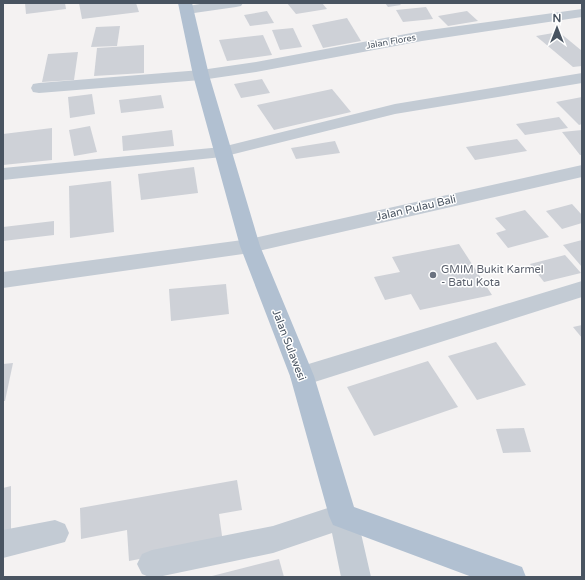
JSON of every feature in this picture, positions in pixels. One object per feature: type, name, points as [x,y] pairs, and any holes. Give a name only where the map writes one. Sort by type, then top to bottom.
[{"type":"main road","name":"Jalan Sulawesi","points":[[186,7],[201,75],[250,246],[302,376],[342,516]]},
{"type":"main road","points":[[342,516],[511,577]]},
{"type":"street","points":[[186,7],[236,3]]},
{"type":"street","name":"Jalan Flores","points":[[39,88],[201,75],[256,67],[422,36],[582,12]]},
{"type":"street","points":[[3,174],[222,152],[395,109],[582,78]]},
{"type":"street","name":"Jalan Pulau Bali","points":[[3,280],[250,246],[582,171]]},
{"type":"street","points":[[302,376],[582,289]]},
{"type":"street","points":[[152,564],[268,541],[320,526],[342,516],[356,577]]},
{"type":"street","points":[[3,544],[55,533]]},
{"type":"building","points":[[25,3],[65,3],[66,9],[26,14]]},
{"type":"building","points":[[79,3],[136,3],[139,12],[82,19]]},
{"type":"building","points":[[287,3],[322,3],[327,9],[296,14]]},
{"type":"building","points":[[385,3],[399,3],[401,5],[388,7]]},
{"type":"building","points":[[426,7],[433,19],[403,22],[396,10]]},
{"type":"building","points":[[267,11],[274,23],[250,26],[244,15]]},
{"type":"building","points":[[467,11],[478,21],[448,26],[438,16]]},
{"type":"building","points":[[347,18],[361,41],[323,48],[312,25]]},
{"type":"building","points":[[120,26],[117,46],[91,47],[96,27]]},
{"type":"building","points":[[293,28],[302,47],[280,50],[272,30]]},
{"type":"building","points":[[559,32],[582,51],[582,66],[573,67],[536,36]]},
{"type":"building","points":[[263,35],[272,55],[227,61],[219,40]]},
{"type":"building","points":[[144,45],[144,73],[94,76],[97,48]]},
{"type":"building","points":[[78,52],[74,80],[42,82],[48,54]]},
{"type":"building","points":[[262,79],[270,93],[241,98],[234,84]]},
{"type":"building","points":[[332,89],[351,112],[274,130],[257,105]]},
{"type":"building","points":[[92,94],[95,114],[70,118],[68,97]]},
{"type":"building","points":[[161,95],[164,108],[121,113],[119,100]]},
{"type":"building","points":[[582,97],[582,124],[579,125],[556,102]]},
{"type":"building","points":[[559,117],[568,128],[525,135],[516,124]]},
{"type":"building","points":[[90,126],[97,152],[74,156],[69,130]]},
{"type":"building","points":[[52,128],[52,160],[3,165],[3,134]]},
{"type":"building","points":[[172,130],[174,146],[123,151],[122,136]]},
{"type":"building","points":[[582,130],[582,155],[580,155],[562,132]]},
{"type":"building","points":[[517,139],[527,151],[475,160],[466,147]]},
{"type":"building","points":[[335,141],[340,153],[296,159],[291,148]]},
{"type":"building","points":[[194,167],[198,193],[141,200],[138,174]]},
{"type":"building","points":[[111,181],[114,232],[70,238],[69,186]]},
{"type":"building","points":[[572,204],[582,215],[582,223],[562,229],[546,211]]},
{"type":"building","points":[[525,210],[549,237],[508,248],[496,233],[506,230],[495,218]]},
{"type":"building","points":[[54,221],[54,235],[3,241],[3,227]]},
{"type":"building","points":[[582,240],[582,267],[563,245]]},
{"type":"building","name":"GMIM Bukit Karmel - Batu Kota","points":[[459,244],[492,295],[420,310],[411,294],[385,300],[374,277],[400,272],[392,257]]},
{"type":"building","points":[[565,255],[581,273],[544,282],[530,264]]},
{"type":"building","points":[[226,284],[229,314],[171,321],[169,289]]},
{"type":"building","points":[[582,325],[582,338],[573,327]]},
{"type":"building","points":[[496,342],[526,385],[477,400],[448,356]]},
{"type":"building","points":[[428,361],[458,407],[374,436],[347,387]]},
{"type":"building","points":[[13,363],[5,401],[3,401],[3,364]]},
{"type":"building","points":[[524,428],[531,452],[503,453],[496,429]]},
{"type":"building","points":[[237,480],[242,510],[219,514],[223,543],[129,561],[127,530],[81,539],[80,508]]},
{"type":"building","points":[[11,486],[11,532],[3,534],[3,488]]},
{"type":"building","points":[[279,559],[284,577],[212,577],[212,576]]},
{"type":"place","name":"GMIM Bukit Karmel - Batu Kota","points":[[433,275]]}]
